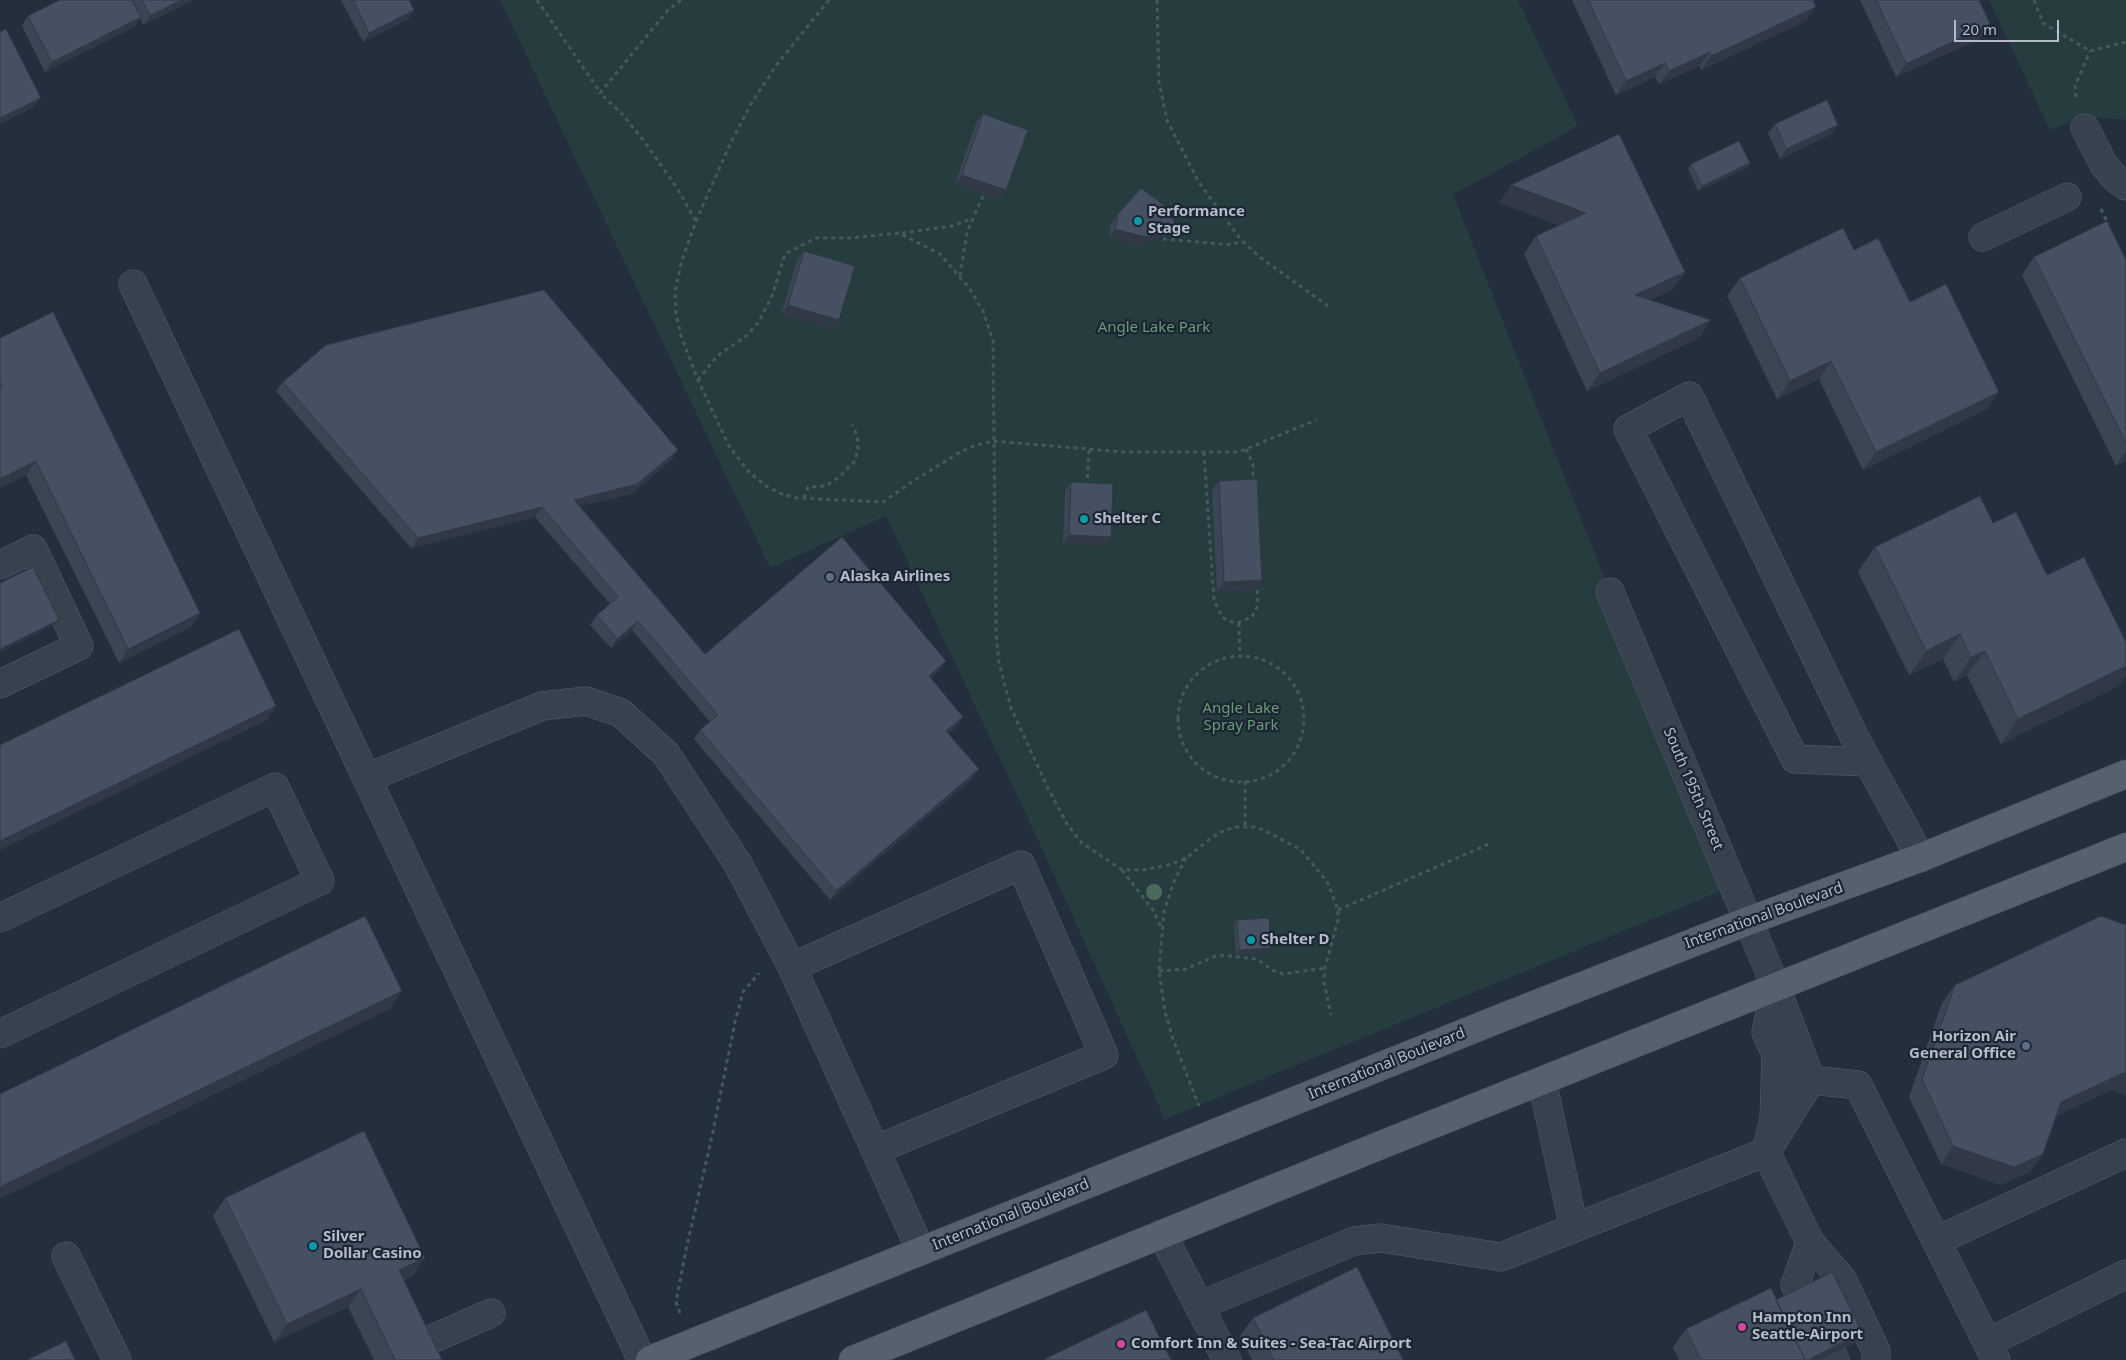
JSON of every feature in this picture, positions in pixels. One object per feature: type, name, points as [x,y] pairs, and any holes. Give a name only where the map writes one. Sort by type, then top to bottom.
[{"type":"main road","name":"International Boulevard","points":[[650,1360],[1748,921],[1920,858],[2126,774]]},
{"type":"main road","points":[[866,1358],[1162,1234],[2126,847]]},
{"type":"street","points":[[2080,116],[2104,165],[2115,178],[2126,186]]},
{"type":"street","points":[[1983,237],[2067,197]]},
{"type":"street","points":[[133,284],[642,1360]]},
{"type":"street","points":[[1868,762],[1795,759],[1628,429],[1689,396],[1854,736],[1920,858]]},
{"type":"street","points":[[0,565],[33,549],[79,646],[0,684]]},
{"type":"street","name":"South 195th Street","points":[[1610,592],[1776,987],[1811,1080]]},
{"type":"street","points":[[367,778],[542,706],[586,701],[621,713],[666,754],[738,864],[789,961],[921,1251]]},
{"type":"street","points":[[0,918],[275,787],[320,881],[0,1034]]},
{"type":"street","points":[[789,961],[1021,865],[1104,1055],[875,1150]]},
{"type":"street","points":[[1776,987],[1766,1032],[1786,1077],[1794,1081],[1811,1080],[1858,1085],[1991,1352],[2126,1274]]},
{"type":"street","points":[[1776,1056],[1774,1120],[1766,1152],[1810,1242],[1842,1279],[1876,1351],[1876,1360]]},
{"type":"street","points":[[1199,1306],[1354,1241],[1381,1238],[1501,1257],[1766,1152],[1811,1080]]},
{"type":"street","points":[[1542,1081],[1574,1228]]},
{"type":"street","points":[[1936,1241],[2126,1153]]},
{"type":"street","points":[[1162,1234],[1227,1360]]},
{"type":"street","points":[[1800,1294],[1795,1285],[1810,1242]]},
{"type":"street","points":[[66,1256],[117,1360]]},
{"type":"street","points":[[414,1347],[490,1313]]},
{"type":"path","points":[[537,0],[600,93],[622,114],[644,141],[677,188],[696,220]]},
{"type":"path","points":[[600,93],[668,10],[681,0]]},
{"type":"path","points":[[829,0],[778,63],[751,104],[731,142],[696,220],[681,262],[675,293],[676,313],[681,336],[698,380],[730,446],[748,471],[766,486],[782,494],[804,498],[884,502],[960,452],[993,441],[1123,452],[1239,452],[1316,420]]},
{"type":"path","points":[[1157,0],[1159,82],[1167,120],[1198,181],[1241,240],[1261,258],[1328,306]]},
{"type":"path","points":[[2034,0],[2043,23],[2090,51],[2126,42]]},
{"type":"path","points":[[2080,116],[2075,86],[2090,51]]},
{"type":"path","points":[[960,276],[967,232],[984,194]]},
{"type":"path","points":[[698,380],[717,356],[745,337],[758,323],[772,296],[785,254],[816,238],[850,238],[899,233],[952,226],[972,219]]},
{"type":"path","points":[[899,233],[940,254],[960,276],[983,311],[993,341],[996,633],[1004,686],[1011,708],[1067,824],[1082,843],[1122,870],[1153,910],[1161,928]]},
{"type":"path","points":[[1163,239],[1233,245],[1241,240]]},
{"type":"path","points":[[804,498],[808,487],[825,486],[838,478],[855,460],[858,448],[857,435],[852,424]]},
{"type":"path","points":[[1246,449],[1253,464],[1254,492]]},
{"type":"path","points":[[1087,492],[1089,450]]},
{"type":"path","points":[[1204,452],[1214,600],[1222,617],[1228,621],[1239,623],[1252,617],[1258,605],[1257,578]]},
{"type":"path","points":[[1239,623],[1240,657]]},
{"type":"path","points":[[1231,656],[1252,656],[1272,664],[1288,677],[1299,695],[1304,715],[1302,736],[1293,754],[1279,769],[1260,779],[1245,781],[1220,778],[1202,769],[1188,754],[1179,734],[1178,713],[1183,693],[1195,676],[1211,663],[1231,656]]},
{"type":"path","points":[[1245,781],[1245,826]]},
{"type":"path","points":[[1122,870],[1158,868],[1186,858],[1211,838],[1225,830],[1245,826],[1264,830],[1284,839],[1301,850],[1328,883],[1338,910],[1338,920],[1324,982],[1331,1015]]},
{"type":"path","points":[[1338,910],[1489,844]]},
{"type":"path","points":[[1186,858],[1168,898],[1161,928],[1159,971],[1165,1012],[1173,1039],[1211,1135]]},
{"type":"path","points":[[1159,971],[1186,969],[1207,958],[1218,955],[1257,959],[1272,970],[1282,974],[1326,968]]},
{"type":"path","points":[[692,1343],[676,1302],[742,992],[764,966],[789,961]]},
{"type":"green space","name":"Angle Lake Park","points":[[500,0],[1518,0],[1578,126],[1453,195],[1610,592],[1733,886],[1165,1119],[1045,855],[886,516],[770,568]]},
{"type":"green space","points":[[1989,0],[2126,0],[2126,120],[2086,117],[2050,130]]},
{"type":"building","points":[[60,0],[132,0],[141,17],[52,62],[28,16]]},
{"type":"building","points":[[142,0],[181,0],[150,16]]},
{"type":"building","points":[[353,0],[409,0],[414,10],[369,33]]},
{"type":"building","points":[[1588,0],[1813,0],[1816,7],[1711,56],[1710,52],[1669,71],[1665,63],[1626,81]]},
{"type":"building","points":[[1876,0],[1979,0],[1990,24],[1906,64]]},
{"type":"building","points":[[6,29],[41,98],[0,118],[0,32]]},
{"type":"building","points":[[1827,100],[1838,125],[1786,149],[1775,124]]},
{"type":"building","points":[[983,114],[1028,130],[1006,190],[962,175]]},
{"type":"building","points":[[1619,134],[1685,272],[1635,295],[1711,320],[1600,373],[1536,236],[1586,213],[1511,185]]},
{"type":"building","points":[[1739,141],[1750,163],[1702,186],[1691,164]]},
{"type":"building","name":"Performance Stage","points":[[1141,188],[1168,208],[1175,224],[1145,237],[1115,229],[1118,214]]},
{"type":"building","points":[[2107,221],[2126,260],[2126,443],[2034,257]]},
{"type":"building","points":[[1843,228],[1854,250],[1878,238],[1910,302],[1946,284],[1999,392],[1876,452],[1831,361],[1790,381],[1740,278]]},
{"type":"building","points":[[804,251],[855,266],[839,320],[788,305]]},
{"type":"building","name":"Alaska Airlines","points":[[544,290],[678,450],[637,484],[574,500],[705,654],[842,537],[946,661],[929,676],[963,717],[946,731],[979,769],[836,891],[700,730],[718,715],[638,621],[617,639],[597,615],[618,597],[542,507],[418,538],[283,382],[326,345]]},
{"type":"building","points":[[53,312],[200,613],[128,649],[36,461],[0,479],[0,388],[2,387],[0,383],[0,338]]},
{"type":"building","points":[[1257,479],[1262,580],[1224,582],[1219,481]]},
{"type":"building","name":"Shelter C","points":[[1071,482],[1113,484],[1111,537],[1069,535]]},
{"type":"building","points":[[1980,496],[1993,523],[2016,512],[2047,575],[2084,557],[2126,642],[2126,666],[2018,719],[1985,651],[1971,657],[1960,634],[1926,651],[1875,547]]},
{"type":"building","points":[[33,567],[59,620],[0,649],[0,583]]},
{"type":"building","points":[[239,629],[276,706],[0,841],[0,745]]},
{"type":"building","points":[[365,916],[402,991],[0,1187],[0,1094]]},
{"type":"building","name":"Horizon Air General Office","points":[[2101,916],[2126,925],[2126,1073],[2061,1102],[2043,1154],[2014,1167],[1953,1146],[1922,1079],[1955,985]]},
{"type":"building","name":"Shelter D","points":[[1269,918],[1271,948],[1239,950],[1237,920]]},
{"type":"building","name":"Silver Dollar Casino","points":[[364,1131],[425,1258],[399,1270],[442,1360],[395,1360],[361,1289],[287,1324],[225,1198]]},
{"type":"building","points":[[1357,1267],[1403,1360],[1274,1360],[1253,1318]]},
{"type":"building","points":[[1832,1272],[1862,1332],[1805,1360],[1776,1300]]},
{"type":"building","points":[[1771,1288],[1805,1360],[1701,1360],[1686,1329]]},
{"type":"building","points":[[1146,1310],[1171,1360],[1045,1360],[1045,1359]]},
{"type":"building","points":[[66,1341],[75,1360],[27,1360]]},
{"type":"place","name":"Performance Stage","points":[[1138,221]]},
{"type":"place","name":"Shelter C","points":[[1084,519]]},
{"type":"place","name":"Alaska Airlines","points":[[830,577]]},
{"type":"place","name":"Shelter D","points":[[1251,940]]},
{"type":"place","name":"Horizon Air General Office","points":[[2026,1046]]},
{"type":"place","name":"Silver Dollar Casino","points":[[313,1246]]},
{"type":"place","name":"Hampton Inn Seattle-Airport","points":[[1742,1327]]},
{"type":"place","name":"Comfort Inn & Suites - Sea-Tac Airport","points":[[1121,1344]]},
{"type":"park label","name":"Angle Lake Spray Park","points":[[1241,718]]}]
